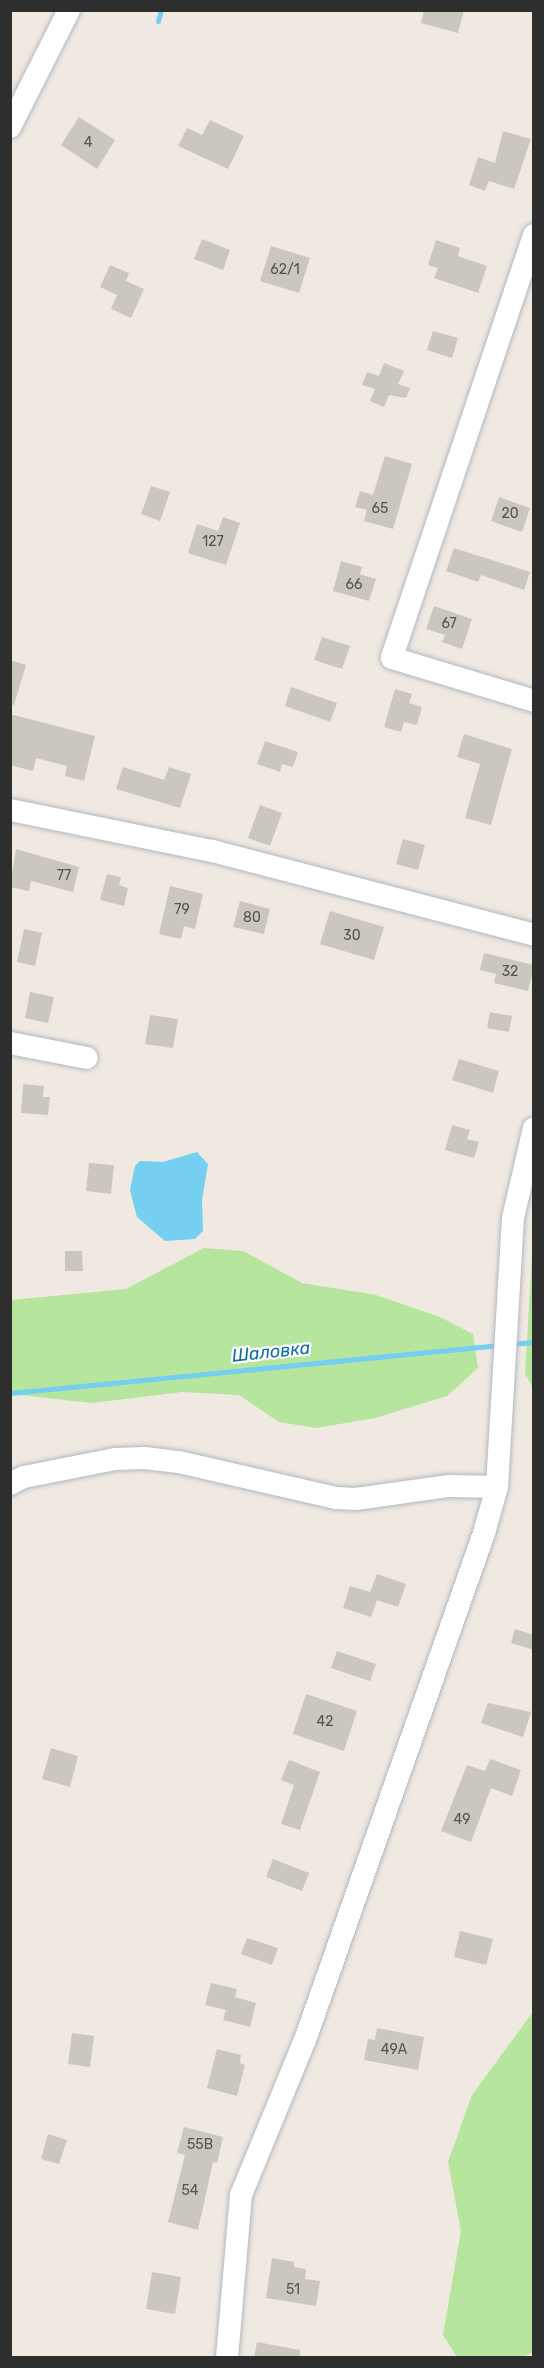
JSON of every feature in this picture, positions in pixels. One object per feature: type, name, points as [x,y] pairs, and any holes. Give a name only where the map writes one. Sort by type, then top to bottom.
[{"type":"street","points":[[10,127],[69,10]]},
{"type":"street","points":[[534,234],[392,658],[534,701]]},
{"type":"street","points":[[10,810],[212,850],[534,935]]},
{"type":"street","points":[[10,1043],[87,1058]]},
{"type":"street","points":[[227,2358],[241,2195],[305,2040],[484,1533],[497,1487],[509,1329],[515,1201],[534,1128]]},
{"type":"street","points":[[10,1484],[24,1477],[114,1459],[145,1458],[179,1462],[336,1498],[356,1499],[449,1486],[497,1487]]},
{"type":"green space","points":[[533,1239],[533,1388],[525,1374]]},
{"type":"green space","points":[[204,1248],[243,1251],[302,1283],[376,1295],[440,1317],[473,1334],[478,1368],[447,1396],[375,1418],[316,1428],[279,1422],[239,1395],[182,1392],[92,1403],[11,1394],[11,1300],[126,1289]]},
{"type":"green space","points":[[533,2012],[533,2353],[521,2357],[457,2357],[443,2335],[461,2231],[448,2162],[472,2095]]},
{"type":"water","points":[[197,1152],[208,1164],[202,1200],[203,1231],[195,1239],[165,1241],[137,1217],[130,1190],[135,1166],[140,1161],[163,1162]]},
{"type":"building","points":[[424,10],[464,10],[458,33],[421,23]]},
{"type":"building","points":[[79,117],[115,140],[97,169],[61,145]]},
{"type":"building","points":[[210,120],[244,136],[228,169],[178,146],[187,128],[202,135]]},
{"type":"building","points":[[503,131],[531,139],[514,189],[489,181],[485,191],[469,185],[478,157],[495,163]]},
{"type":"building","points":[[202,239],[230,250],[223,270],[194,259]]},
{"type":"building","points":[[436,240],[460,248],[458,256],[487,266],[478,293],[434,278],[438,268],[428,265]]},
{"type":"building","points":[[271,246],[310,258],[299,293],[260,281]]},
{"type":"building","points":[[110,265],[129,273],[126,281],[144,289],[131,318],[111,309],[117,295],[100,287]]},
{"type":"building","points":[[433,331],[458,338],[452,358],[427,350]]},
{"type":"building","points":[[384,363],[404,371],[398,384],[410,388],[406,398],[389,395],[384,407],[370,401],[375,389],[362,385],[367,372],[379,376]]},
{"type":"building","points":[[385,456],[412,464],[393,529],[364,521],[367,510],[355,507],[360,491],[373,495]]},
{"type":"building","points":[[151,486],[170,492],[160,521],[141,514]]},
{"type":"building","points":[[499,497],[530,508],[522,532],[491,521]]},
{"type":"building","points":[[223,517],[240,523],[226,565],[188,553],[197,524],[218,531]]},
{"type":"building","points":[[454,548],[530,572],[524,590],[481,575],[478,582],[446,571]]},
{"type":"building","points":[[341,561],[362,567],[360,574],[376,579],[369,601],[333,591]]},
{"type":"building","points":[[434,606],[472,619],[462,649],[442,642],[445,635],[426,629]]},
{"type":"building","points":[[322,637],[350,646],[342,669],[314,660]]},
{"type":"building","points":[[10,660],[26,665],[14,705],[10,704]]},
{"type":"building","points":[[291,687],[337,703],[330,722],[285,706]]},
{"type":"building","points":[[395,689],[412,694],[409,703],[422,707],[417,725],[404,722],[401,732],[384,727]]},
{"type":"building","points":[[10,714],[95,736],[84,781],[65,776],[67,766],[36,758],[33,771],[10,765]]},
{"type":"building","points":[[464,734],[512,749],[491,825],[465,818],[480,764],[457,757]]},
{"type":"building","points":[[265,741],[298,752],[293,767],[282,764],[280,772],[257,764]]},
{"type":"building","points":[[123,767],[164,780],[169,767],[191,774],[180,808],[116,789]]},
{"type":"building","points":[[260,805],[282,813],[270,846],[248,838]]},
{"type":"building","points":[[403,839],[425,845],[418,870],[396,864]]},
{"type":"building","points":[[16,849],[79,867],[73,892],[31,881],[29,891],[10,887]]},
{"type":"building","points":[[107,874],[121,877],[119,885],[128,888],[124,906],[100,900]]},
{"type":"building","points":[[170,886],[203,894],[195,929],[184,926],[181,939],[159,934]]},
{"type":"building","points":[[240,901],[270,909],[264,934],[233,927]]},
{"type":"building","points":[[330,911],[384,927],[374,960],[320,944]]},
{"type":"building","points":[[24,929],[42,933],[35,966],[17,962]]},
{"type":"building","points":[[484,953],[534,965],[528,991],[494,983],[496,974],[480,970]]},
{"type":"building","points":[[30,992],[54,997],[48,1023],[25,1018]]},
{"type":"building","points":[[490,1012],[512,1016],[509,1032],[487,1028]]},
{"type":"building","points":[[150,1015],[178,1019],[173,1048],[145,1044]]},
{"type":"building","points":[[459,1059],[499,1071],[493,1093],[452,1080]]},
{"type":"building","points":[[23,1084],[44,1086],[43,1097],[50,1097],[48,1115],[21,1113]]},
{"type":"building","points":[[452,1125],[470,1130],[467,1139],[479,1142],[474,1158],[445,1150]]},
{"type":"building","points":[[89,1163],[114,1165],[111,1194],[86,1191]]},
{"type":"building","points":[[65,1251],[82,1251],[83,1271],[65,1271]]},
{"type":"building","points":[[377,1574],[406,1584],[398,1607],[377,1600],[371,1617],[343,1608],[350,1586],[370,1592]]},
{"type":"building","points":[[515,1629],[534,1635],[534,1650],[511,1643]]},
{"type":"building","points":[[337,1651],[376,1664],[370,1681],[331,1668]]},
{"type":"building","points":[[306,1694],[357,1711],[344,1751],[293,1734]]},
{"type":"building","points":[[488,1703],[531,1712],[523,1737],[481,1723]]},
{"type":"building","points":[[51,1748],[78,1756],[70,1787],[42,1779]]},
{"type":"building","points":[[490,1759],[521,1770],[512,1796],[491,1788],[471,1842],[441,1831],[467,1765],[485,1771]]},
{"type":"building","points":[[289,1760],[320,1772],[300,1830],[281,1824],[294,1785],[281,1780]]},
{"type":"building","points":[[273,1859],[309,1873],[302,1891],[266,1877]]},
{"type":"building","points":[[460,1931],[493,1939],[486,1965],[454,1957]]},
{"type":"building","points":[[247,1938],[278,1948],[272,1965],[241,1954]]},
{"type":"building","points":[[211,1983],[237,1989],[235,1997],[256,2003],[250,2027],[223,2020],[226,2010],[205,2005]]},
{"type":"building","points":[[377,2028],[424,2037],[418,2070],[364,2060],[368,2039],[375,2040]]},
{"type":"building","points":[[72,2033],[94,2036],[90,2067],[68,2064]]},
{"type":"building","points":[[217,2049],[241,2055],[240,2063],[245,2065],[237,2096],[207,2088]]},
{"type":"building","points":[[184,2127],[223,2137],[217,2163],[213,2162],[198,2230],[168,2222],[185,2155],[177,2153]]},
{"type":"building","points":[[48,2134],[67,2140],[59,2164],[41,2159]]},
{"type":"building","points":[[272,2258],[294,2262],[294,2267],[306,2269],[305,2279],[320,2281],[316,2306],[266,2298]]},
{"type":"building","points":[[152,2272],[181,2277],[175,2314],[146,2309]]},
{"type":"building","points":[[257,2342],[300,2350],[300,2358],[254,2358]]},
{"type":"waterway","points":[[158,21],[161,10]]},
{"type":"waterway","name":"Шаловка","points":[[511,1344],[534,1342]]},
{"type":"waterway","name":"Шаловка","points":[[10,1393],[498,1345]]}]
